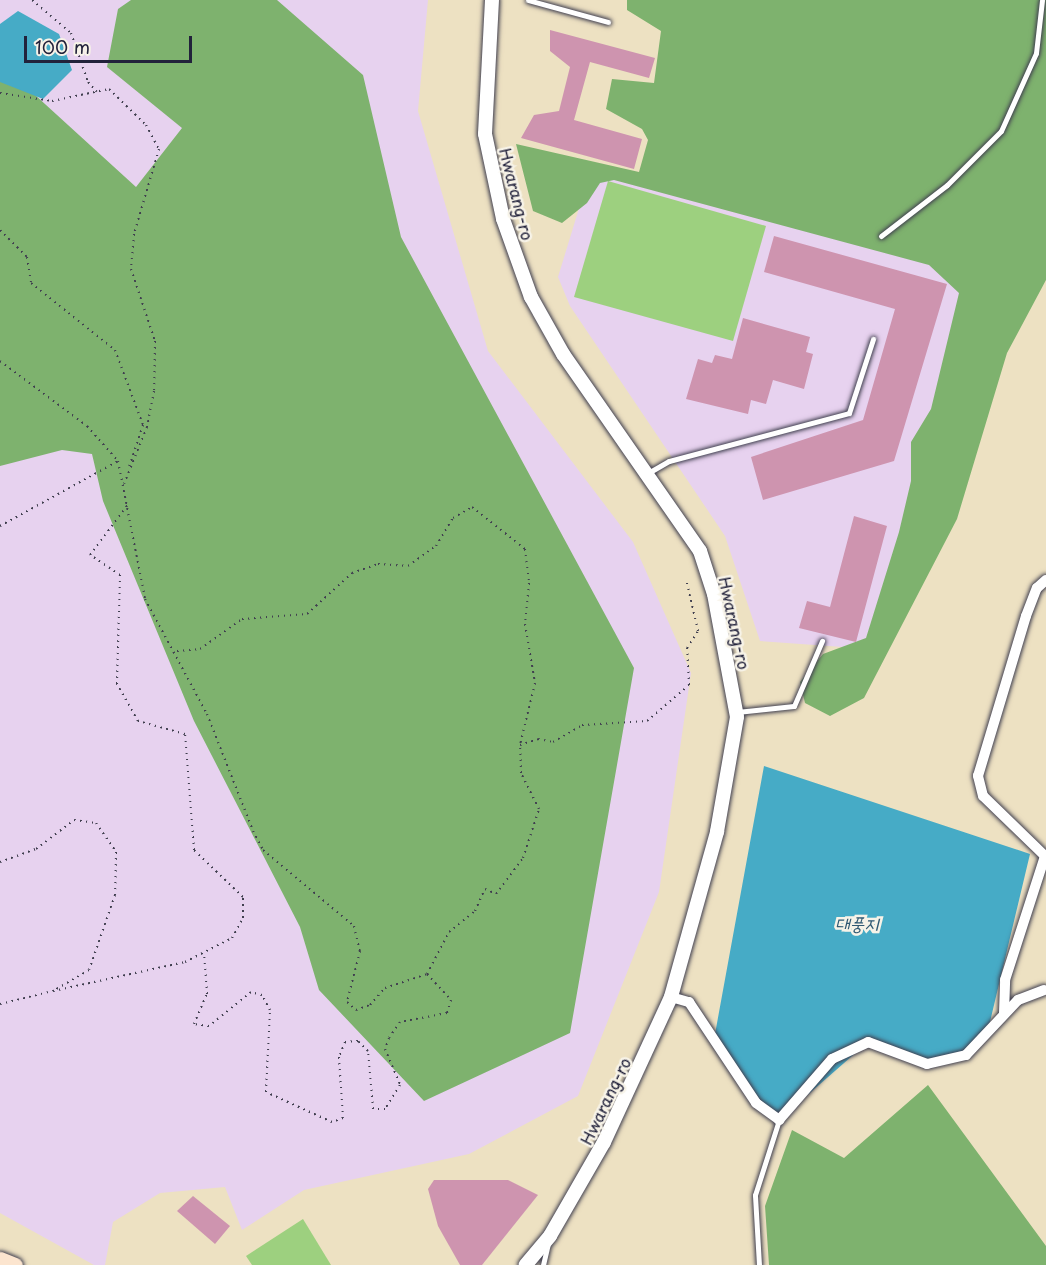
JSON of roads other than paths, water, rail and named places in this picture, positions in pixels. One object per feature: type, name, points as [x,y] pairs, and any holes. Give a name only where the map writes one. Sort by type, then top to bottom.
[{"type":"main road","points":[[0,1259],[15,1265]]},
{"type":"street","name":"Hwarang-ro","points":[[492,0],[485,134],[503,219],[531,297],[563,354],[648,473],[700,552],[714,594],[736,712],[733,762],[671,997],[604,1142],[550,1236],[525,1265]]},
{"type":"street","points":[[1004,1013],[1005,980],[1044,856],[983,795],[978,776],[1026,616],[1036,588],[1046,580]]},
{"type":"street","points":[[671,997],[689,1002],[756,1103],[779,1120],[832,1059],[868,1042],[927,1064],[966,1055],[1004,1013],[1044,990]]},
{"type":"lane","points":[[528,0],[608,22]]},
{"type":"lane","points":[[880,236],[947,185],[1001,131],[1036,53],[1042,0]]},
{"type":"lane","points":[[648,473],[669,461],[849,413],[873,339]]},
{"type":"lane","points":[[736,712],[794,706],[822,641]]},
{"type":"lane","points":[[759,1265],[755,1195],[779,1120]]},
{"type":"lane","points":[[543,1265],[550,1236]]},
{"type":"water","points":[[18,11],[59,34],[72,70],[43,99],[0,82],[0,24]]},
{"type":"water","name":"대풍지","points":[[764,766],[1030,854],[989,1026],[966,1055],[927,1064],[868,1042],[779,1120],[756,1103],[713,1045]]}]
